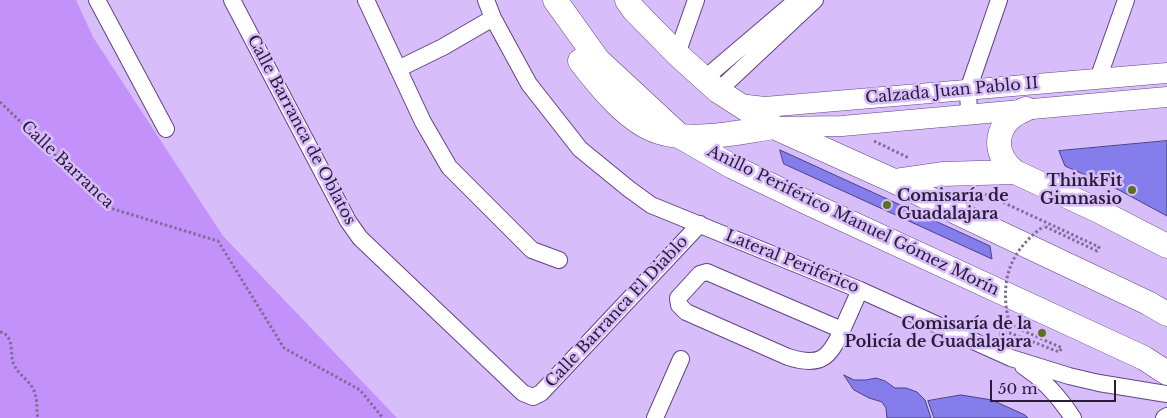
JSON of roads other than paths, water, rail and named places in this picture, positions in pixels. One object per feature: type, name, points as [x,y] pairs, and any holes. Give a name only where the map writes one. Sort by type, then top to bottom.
[{"type":"highway","points":[[540,0],[564,40],[595,80],[620,106],[656,132],[681,137],[716,135],[774,127]]},
{"type":"highway","name":"Anillo Periférico Manuel Gómez Morín","points":[[555,0],[598,60],[681,137],[791,195],[1144,358],[1167,373]]},
{"type":"highway","points":[[628,0],[634,10],[677,54],[720,91],[774,127],[816,148],[894,181],[1148,303],[1167,314]]},
{"type":"highway","points":[[1026,109],[1018,112],[1006,121],[1000,135],[1000,151],[1003,160],[1015,172],[1097,210],[1167,246]]},
{"type":"highway","points":[[894,181],[942,174],[1015,172]]},
{"type":"main road","name":"Calzada Juan Pablo II","points":[[720,91],[765,107],[1167,73]]},
{"type":"main road","name":"Calzada Juan Pablo II","points":[[774,127],[842,126],[1167,96]]},
{"type":"street","points":[[97,0],[166,128]]},
{"type":"street","name":"Calle Barranca de Oblatos","points":[[232,0],[348,221],[360,238],[523,393],[532,397]]},
{"type":"street","points":[[366,0],[423,122],[450,167],[532,250],[560,260]]},
{"type":"street","name":"Lateral Periférico","points":[[486,0],[493,18],[529,84],[580,149],[629,189],[651,204],[860,290],[1011,358],[1099,383],[1167,394]]},
{"type":"street","points":[[677,54],[696,0]]},
{"type":"street","points":[[720,91],[797,0]]},
{"type":"street","points":[[720,91],[816,0]]},
{"type":"street","points":[[969,114],[968,90],[999,0]]},
{"type":"street","points":[[1098,79],[1126,0]]},
{"type":"street","points":[[398,69],[443,47],[493,18]]},
{"type":"street","name":"Calle Barranca El Diablo","points":[[532,397],[541,393],[700,224]]},
{"type":"street","points":[[842,330],[707,272],[700,274],[678,298],[679,306],[686,312],[803,362],[816,361],[828,355],[835,346],[860,290]]},
{"type":"street","points":[[1011,358],[1045,384],[1073,418]]},
{"type":"street","points":[[655,418],[681,359]]},
{"type":"place","name":"ThinkFit Gimnasio","points":[[1132,190]]},
{"type":"place","name":"Comisaría de Guadalajara","points":[[887,205]]},
{"type":"place","name":"Comisaría de la Policía de Guadalajara","points":[[1042,333]]}]
